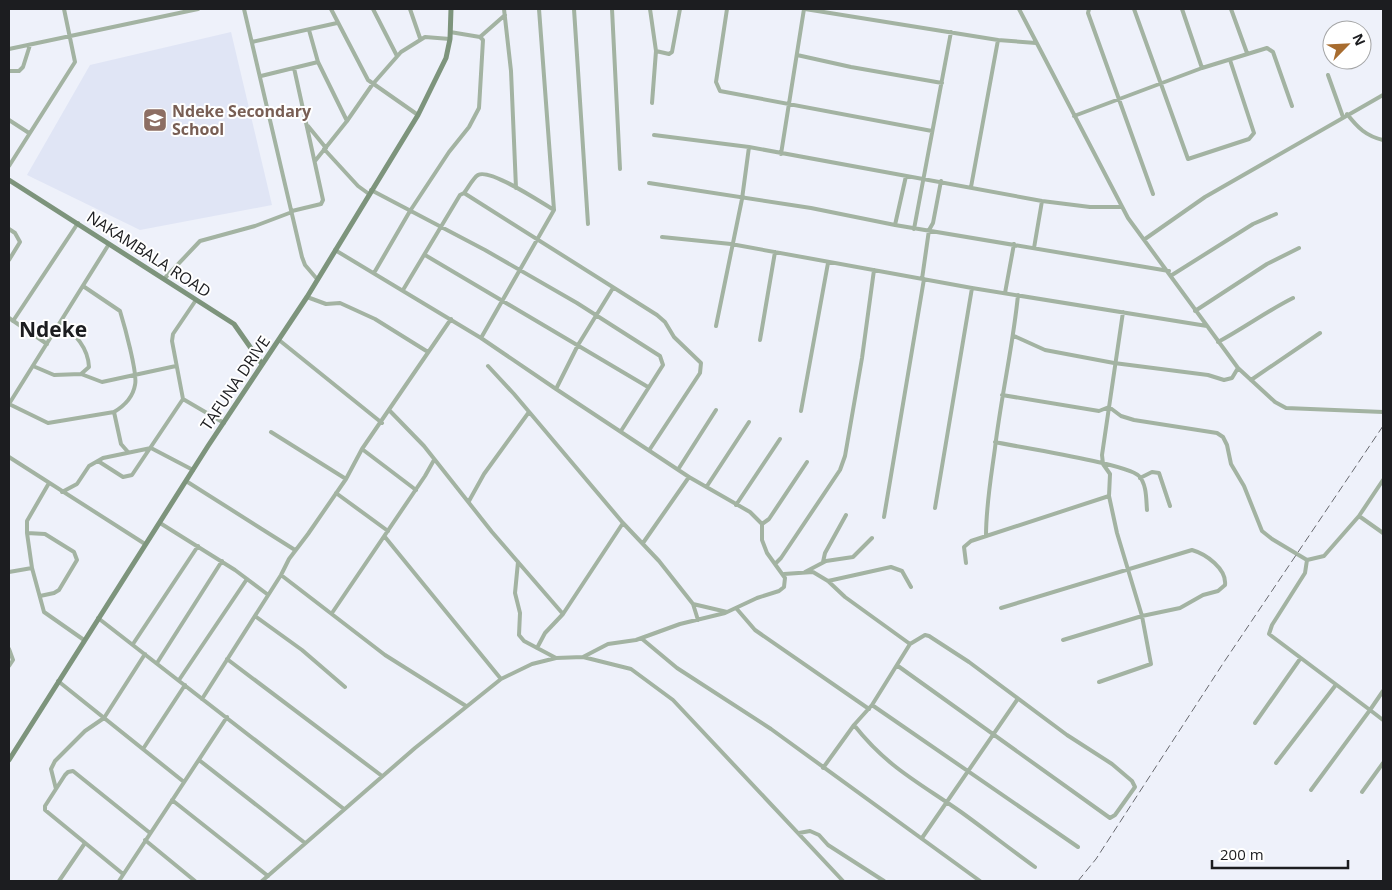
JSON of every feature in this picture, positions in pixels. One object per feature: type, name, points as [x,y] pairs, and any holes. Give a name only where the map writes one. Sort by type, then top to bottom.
[{"type":"main road","name":"TAFUNA DRIVE","points":[[9,760],[145,544],[307,297],[418,115],[442,67],[450,39],[451,9]]},
{"type":"main road","name":"NAKAMBALA ROAD","points":[[9,180],[234,324],[262,364]]},
{"type":"street","points":[[9,166],[75,62],[64,9]]},
{"type":"street","points":[[9,50],[198,9]]},
{"type":"street","points":[[244,9],[305,265],[317,279]]},
{"type":"street","points":[[331,9],[365,76],[372,85],[418,115]]},
{"type":"street","points":[[373,9],[397,56]]},
{"type":"street","points":[[410,9],[420,38]]},
{"type":"street","points":[[504,9],[511,70],[516,188]]},
{"type":"street","points":[[481,338],[554,210],[539,9]]},
{"type":"street","points":[[574,9],[588,224]]},
{"type":"street","points":[[612,9],[620,169]]},
{"type":"street","points":[[650,9],[656,51],[652,104]]},
{"type":"street","points":[[656,51],[669,54],[672,52],[680,9]]},
{"type":"street","points":[[727,9],[716,82],[717,89],[788,105],[932,130]]},
{"type":"street","points":[[781,154],[805,9],[998,40],[1036,43]]},
{"type":"street","points":[[1019,9],[1122,207],[1171,273],[1195,311],[1238,368],[1275,402],[1286,408],[1383,412]]},
{"type":"street","points":[[1089,9],[1088,13],[1118,100],[1153,194]]},
{"type":"street","points":[[1134,9],[1188,159],[1249,139],[1254,134],[1254,129],[1230,60]]},
{"type":"street","points":[[1182,9],[1202,68]]},
{"type":"street","points":[[1231,9],[1247,53]]},
{"type":"street","points":[[480,37],[505,15]]},
{"type":"street","points":[[252,42],[337,23]]},
{"type":"street","points":[[309,30],[318,62],[347,121]]},
{"type":"street","points":[[450,32],[480,37]]},
{"type":"street","points":[[914,229],[951,32]]},
{"type":"street","points":[[315,161],[347,121],[372,85],[386,72],[397,56],[420,38],[427,36],[450,39]]},
{"type":"street","points":[[374,273],[410,211],[449,152],[469,127],[479,108],[483,51],[480,37]]},
{"type":"street","points":[[971,187],[998,40]]},
{"type":"street","points":[[9,71],[18,72],[24,67],[30,45]]},
{"type":"street","points":[[1074,116],[1202,68],[1247,53],[1270,49],[1292,106]]},
{"type":"street","points":[[797,55],[851,67],[942,82]]},
{"type":"street","points":[[261,76],[318,62]]},
{"type":"street","points":[[164,278],[200,241],[255,226],[292,211],[323,202],[294,68]]},
{"type":"street","points":[[1328,75],[1345,115],[1361,131],[1374,138],[1383,140]]},
{"type":"street","points":[[1144,239],[1204,197],[1383,95]]},
{"type":"street","points":[[9,120],[29,133]]},
{"type":"street","points":[[306,124],[325,149],[358,186],[440,226],[597,314],[660,356],[663,365],[621,431]]},
{"type":"street","points":[[654,135],[749,147],[1042,201],[1090,207],[1122,207]]},
{"type":"street","points":[[716,326],[731,244],[742,199],[749,147]]},
{"type":"street","points":[[403,290],[460,195],[464,193],[478,175],[485,173],[554,210]]},
{"type":"street","points":[[895,225],[906,176]]},
{"type":"street","points":[[884,517],[923,279],[929,230],[933,223],[940,181]]},
{"type":"street","points":[[649,183],[742,199],[811,208],[914,229],[1014,244],[1171,273],[1253,224],[1276,214]]},
{"type":"street","points":[[464,193],[661,319],[674,337],[702,365],[700,373],[650,449]]},
{"type":"street","points":[[1034,248],[1042,201]]},
{"type":"street","points":[[13,321],[78,223]]},
{"type":"street","points":[[9,229],[15,233],[20,242],[9,260]]},
{"type":"street","points":[[662,237],[731,244],[972,288],[1123,312],[1194,326],[1207,326]]},
{"type":"street","points":[[83,286],[120,311],[136,383],[123,407],[114,412],[48,423],[38,420],[9,404],[109,244]]},
{"type":"street","points":[[1005,293],[1014,244]]},
{"type":"street","points":[[1195,311],[1267,264],[1299,248]]},
{"type":"street","points":[[336,250],[481,338],[556,390],[679,468],[689,477],[750,512],[762,524],[762,540],[775,564],[784,574],[785,583],[779,591],[757,598],[728,612],[641,638],[608,644],[584,657]]},
{"type":"street","points":[[760,340],[776,252]]},
{"type":"street","points":[[425,255],[648,387]]},
{"type":"street","points":[[801,411],[828,263]]},
{"type":"street","points":[[775,564],[781,558],[840,470],[845,456],[862,358],[874,270]]},
{"type":"street","points":[[556,390],[578,345],[613,288]]},
{"type":"street","points":[[935,508],[972,288]]},
{"type":"street","points":[[986,536],[987,495],[1002,395],[1014,336],[1018,295]]},
{"type":"street","points":[[307,297],[326,304],[340,303],[375,319],[428,352]]},
{"type":"street","points":[[1218,342],[1251,323],[1259,315],[1293,298]]},
{"type":"street","points":[[98,461],[123,477],[132,474],[152,448],[184,399],[182,384],[176,366],[173,334],[196,300]]},
{"type":"street","points":[[1099,682],[1151,664],[1142,616],[1127,570],[1109,496],[1110,474],[1103,464],[1101,450],[1123,312]]},
{"type":"street","points":[[9,318],[46,344]]},
{"type":"street","points":[[202,699],[295,550],[346,479],[362,449],[382,423],[451,319]]},
{"type":"street","points":[[61,322],[77,337],[85,351],[89,367],[81,374]]},
{"type":"street","points":[[1251,380],[1320,333]]},
{"type":"street","points":[[1014,336],[1045,350],[1114,363],[1208,375],[1227,380],[1232,378],[1238,368]]},
{"type":"street","points":[[278,340],[382,423]]},
{"type":"street","points":[[33,366],[54,375],[81,374],[102,382],[176,366]]},
{"type":"street","points":[[488,366],[623,523],[643,543],[693,604],[698,620]]},
{"type":"street","points":[[1002,395],[1099,411],[1109,407]]},
{"type":"street","points":[[184,399],[224,423]]},
{"type":"street","points":[[1109,407],[1122,416],[1134,420],[1212,431],[1223,438],[1230,454],[1231,464],[1244,486],[1262,531],[1272,540],[1307,560],[1324,556],[1359,516],[1383,480]]},
{"type":"street","points":[[679,468],[716,410]]},
{"type":"street","points":[[390,411],[424,446],[562,614]]},
{"type":"street","points":[[1099,411],[1107,420]]},
{"type":"street","points":[[114,412],[121,444],[128,452]]},
{"type":"street","points":[[468,500],[484,474],[529,412]]},
{"type":"street","points":[[706,486],[750,422]]},
{"type":"street","points":[[271,432],[346,479]]},
{"type":"street","points":[[736,505],[780,439]]},
{"type":"street","points":[[995,442],[1133,472],[1140,478],[1146,491],[1147,510]]},
{"type":"street","points":[[117,454],[121,444]]},
{"type":"street","points":[[62,492],[77,484],[89,466],[117,454],[128,452],[152,448],[193,470]]},
{"type":"street","points":[[362,449],[416,490]]},
{"type":"street","points":[[9,457],[145,544]]},
{"type":"street","points":[[332,613],[385,537],[434,460]]},
{"type":"street","points":[[762,524],[769,519],[807,462]]},
{"type":"street","points":[[1140,478],[1152,472],[1159,474],[1170,506]]},
{"type":"street","points":[[643,543],[689,477]]},
{"type":"street","points":[[186,481],[295,550]]},
{"type":"street","points":[[49,482],[27,521],[32,568],[48,616],[84,640]]},
{"type":"street","points":[[336,493],[388,531]]},
{"type":"street","points":[[966,562],[964,547],[971,541],[1109,496]]},
{"type":"street","points":[[823,562],[825,553],[846,515]]},
{"type":"street","points":[[1359,516],[1383,533]]},
{"type":"street","points":[[160,523],[222,561],[267,594]]},
{"type":"street","points":[[537,648],[545,633],[562,614],[623,523]]},
{"type":"street","points":[[27,533],[45,534],[74,552],[77,556],[77,560],[58,590],[54,593],[40,596]]},
{"type":"street","points":[[385,537],[501,679]]},
{"type":"street","points":[[805,572],[823,562],[853,557],[872,538]]},
{"type":"street","points":[[133,644],[198,546]]},
{"type":"street","points":[[1001,608],[1192,550],[1204,555],[1223,571],[1226,585],[1218,591],[1203,595],[1180,608],[1142,616],[1063,640]]},
{"type":"street","points":[[1307,560],[1305,574],[1272,625],[1269,634],[1335,686],[1383,720]]},
{"type":"street","points":[[157,663],[222,561]]},
{"type":"street","points":[[518,562],[515,593],[520,613],[519,635],[524,641],[556,658]]},
{"type":"street","points":[[828,581],[891,566],[902,570],[911,587]]},
{"type":"street","points":[[9,572],[32,568]]},
{"type":"street","points":[[784,574],[813,572],[828,581],[845,597],[910,644]]},
{"type":"street","points":[[281,575],[385,655],[466,706]]},
{"type":"street","points":[[179,680],[247,579]]},
{"type":"street","points":[[693,604],[728,612]]},
{"type":"street","points":[[736,608],[755,630],[869,709]]},
{"type":"street","points":[[255,616],[302,650],[344,687]]},
{"type":"street","points":[[98,618],[344,809]]},
{"type":"street","points":[[823,768],[854,725],[872,705],[910,644],[925,635],[969,662],[1017,700],[1112,764],[1132,781],[1135,787],[1115,815],[1110,818],[993,736],[898,666]]},
{"type":"street","points":[[641,638],[677,668],[771,729],[980,881]]},
{"type":"street","points":[[9,649],[13,660],[9,666]]},
{"type":"street","points":[[56,789],[51,769],[55,761],[85,731],[104,718],[145,654]]},
{"type":"street","points":[[262,881],[382,776],[501,679],[532,664],[556,658],[584,657],[631,670],[673,700],[843,881]]},
{"type":"street","points":[[227,659],[382,776]]},
{"type":"street","points":[[1255,723],[1300,659]]},
{"type":"street","points":[[58,681],[184,782]]},
{"type":"street","points":[[143,750],[185,685]]},
{"type":"street","points":[[1276,763],[1335,686]]},
{"type":"street","points":[[1311,790],[1383,691]]},
{"type":"street","points":[[922,838],[1017,700]]},
{"type":"street","points":[[872,705],[1078,847]]},
{"type":"street","points":[[118,881],[227,717]]},
{"type":"street","points":[[854,725],[873,749],[894,768],[946,802],[1035,867]]},
{"type":"street","points":[[199,760],[305,843]]},
{"type":"street","points":[[1362,792],[1383,763]]},
{"type":"street","points":[[123,874],[45,810],[45,806],[68,772],[73,772],[150,832]]},
{"type":"street","points":[[172,800],[268,876]]},
{"type":"street","points":[[799,833],[810,831],[819,835],[828,845],[884,881]]},
{"type":"street","points":[[145,840],[195,881]]},
{"type":"street","points":[[59,881],[85,843]]},
{"type":"shaded area","name":"Ndeke Secondary School","points":[[231,32],[272,205],[140,230],[27,175],[90,65]]},
{"type":"railway","points":[[1078,881],[1096,859],[1224,662],[1383,426]]},
{"type":"place","name":"Ndeke Secondary School","points":[[155,120]]},
{"type":"district","name":"Ndeke","points":[[53,329]]}]
